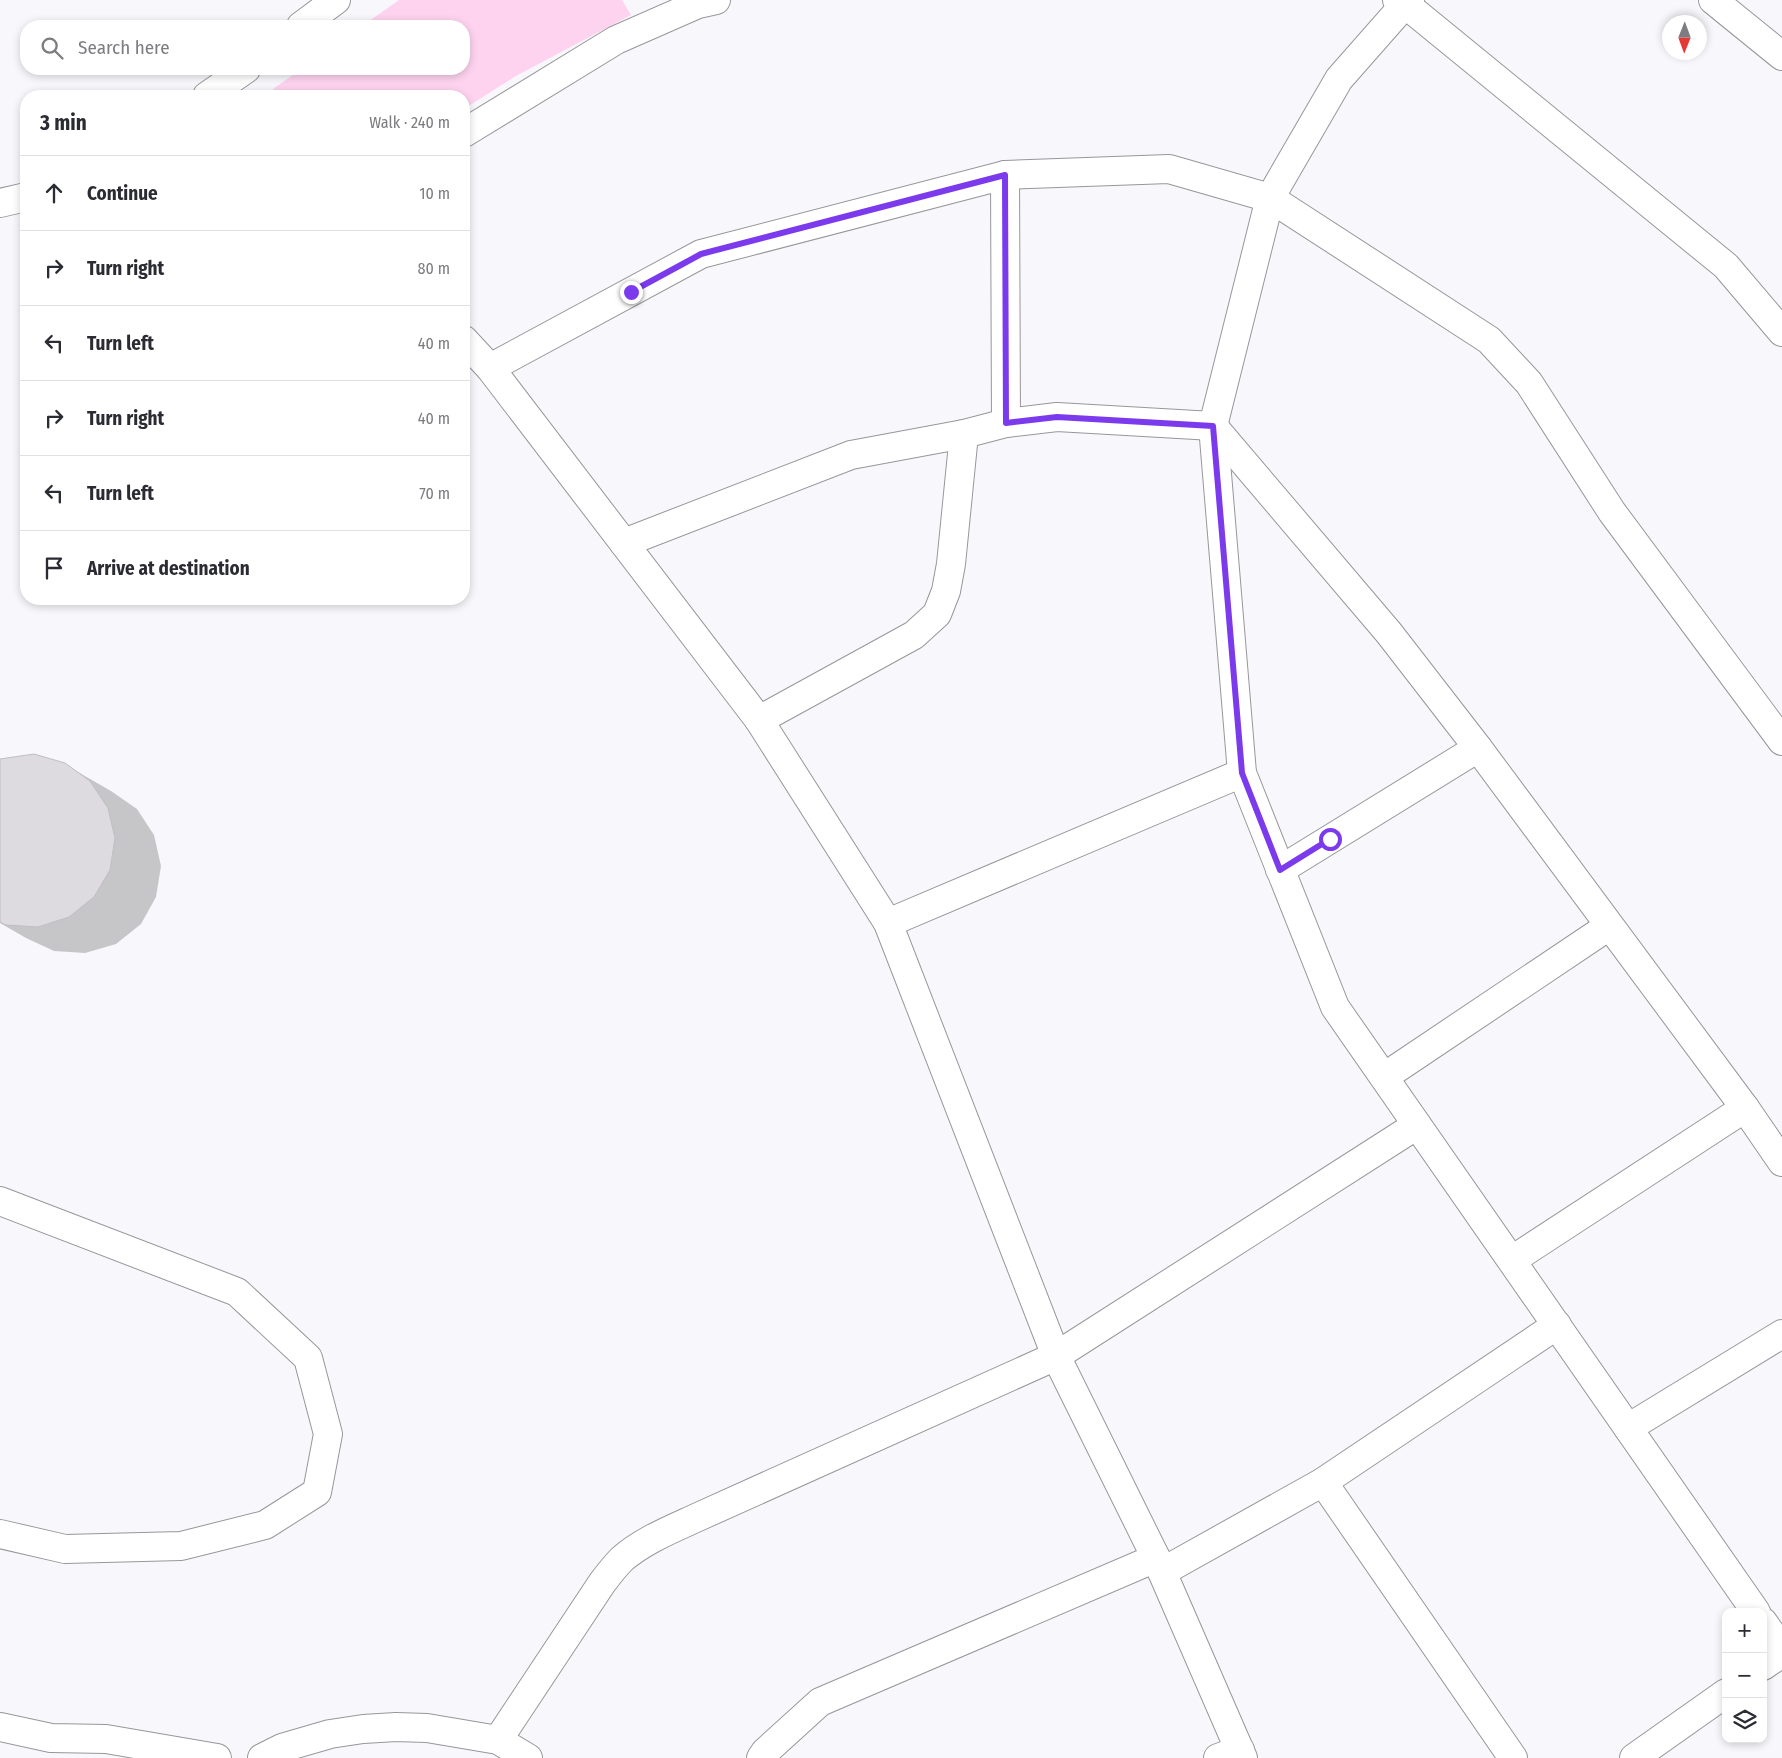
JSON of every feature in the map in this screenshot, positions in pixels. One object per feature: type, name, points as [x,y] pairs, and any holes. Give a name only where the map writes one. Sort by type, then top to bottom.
[{"type":"street","points":[[309,20],[336,0]]},
{"type":"street","points":[[470,128],[616,40],[698,4],[716,0]]},
{"type":"street","points":[[1714,0],[1782,56]]},
{"type":"street","points":[[1753,1608],[1335,1007],[1242,773],[1213,426],[1270,198],[1339,79],[1404,1],[1726,266],[1782,332]]},
{"type":"street","points":[[221,90],[239,82]]},
{"type":"street","points":[[490,368],[701,254],[1005,175],[1169,169],[1270,198],[1489,340],[1529,383],[1612,512],[1782,741]]},
{"type":"street","points":[[1005,175],[1006,423]]},
{"type":"street","points":[[0,203],[20,198]]},
{"type":"street","points":[[470,346],[490,368],[759,720],[888,923],[1056,1356],[1159,1565],[1233,1755]]},
{"type":"street","points":[[624,543],[850,455],[964,434],[1006,423],[1057,417],[1213,426],[1389,633],[1478,748],[1745,1108],[1782,1162]]},
{"type":"street","points":[[759,720],[914,635],[937,614],[946,591],[951,564],[964,434]]},
{"type":"street","points":[[1280,870],[1478,748]]},
{"type":"street","points":[[888,923],[1242,773]]},
{"type":"street","points":[[1384,1077],[1609,926]]},
{"type":"street","points":[[1512,1260],[1745,1108]]},
{"type":"street","points":[[498,1740],[602,1583],[621,1560],[637,1547],[673,1528],[1056,1356],[1417,1125]]},
{"type":"street","points":[[0,1201],[237,1292],[308,1358],[328,1434],[317,1492],[265,1525],[181,1546],[65,1549],[0,1534]]},
{"type":"street","points":[[761,1758],[765,1752],[820,1702],[1159,1565],[1323,1482],[1557,1325]]},
{"type":"street","points":[[1628,1428],[1782,1334]]},
{"type":"street","points":[[1323,1482],[1512,1758]]},
{"type":"street","points":[[1767,1628],[1782,1651],[1767,1663]]},
{"type":"street","points":[[1634,1758],[1722,1696]]},
{"type":"street","points":[[0,1727],[51,1738],[106,1739],[217,1758]]},
{"type":"street","points":[[262,1758],[282,1748],[330,1734],[363,1729],[426,1728],[498,1740],[528,1758]]},
{"type":"shaded area","points":[[399,0],[622,0],[631,15],[516,76],[470,105],[470,90],[274,90],[293,75],[470,75],[470,20],[371,20]]},
{"type":"building","points":[[34,754],[65,763],[90,781],[108,808],[115,838],[110,870],[94,897],[69,917],[38,927],[6,925],[0,922],[0,759]]},
{"type":"route","points":[[631,292],[701,254],[1005,175],[1006,423],[1057,417],[1213,426],[1242,773],[1280,870],[1330,839]]}]
